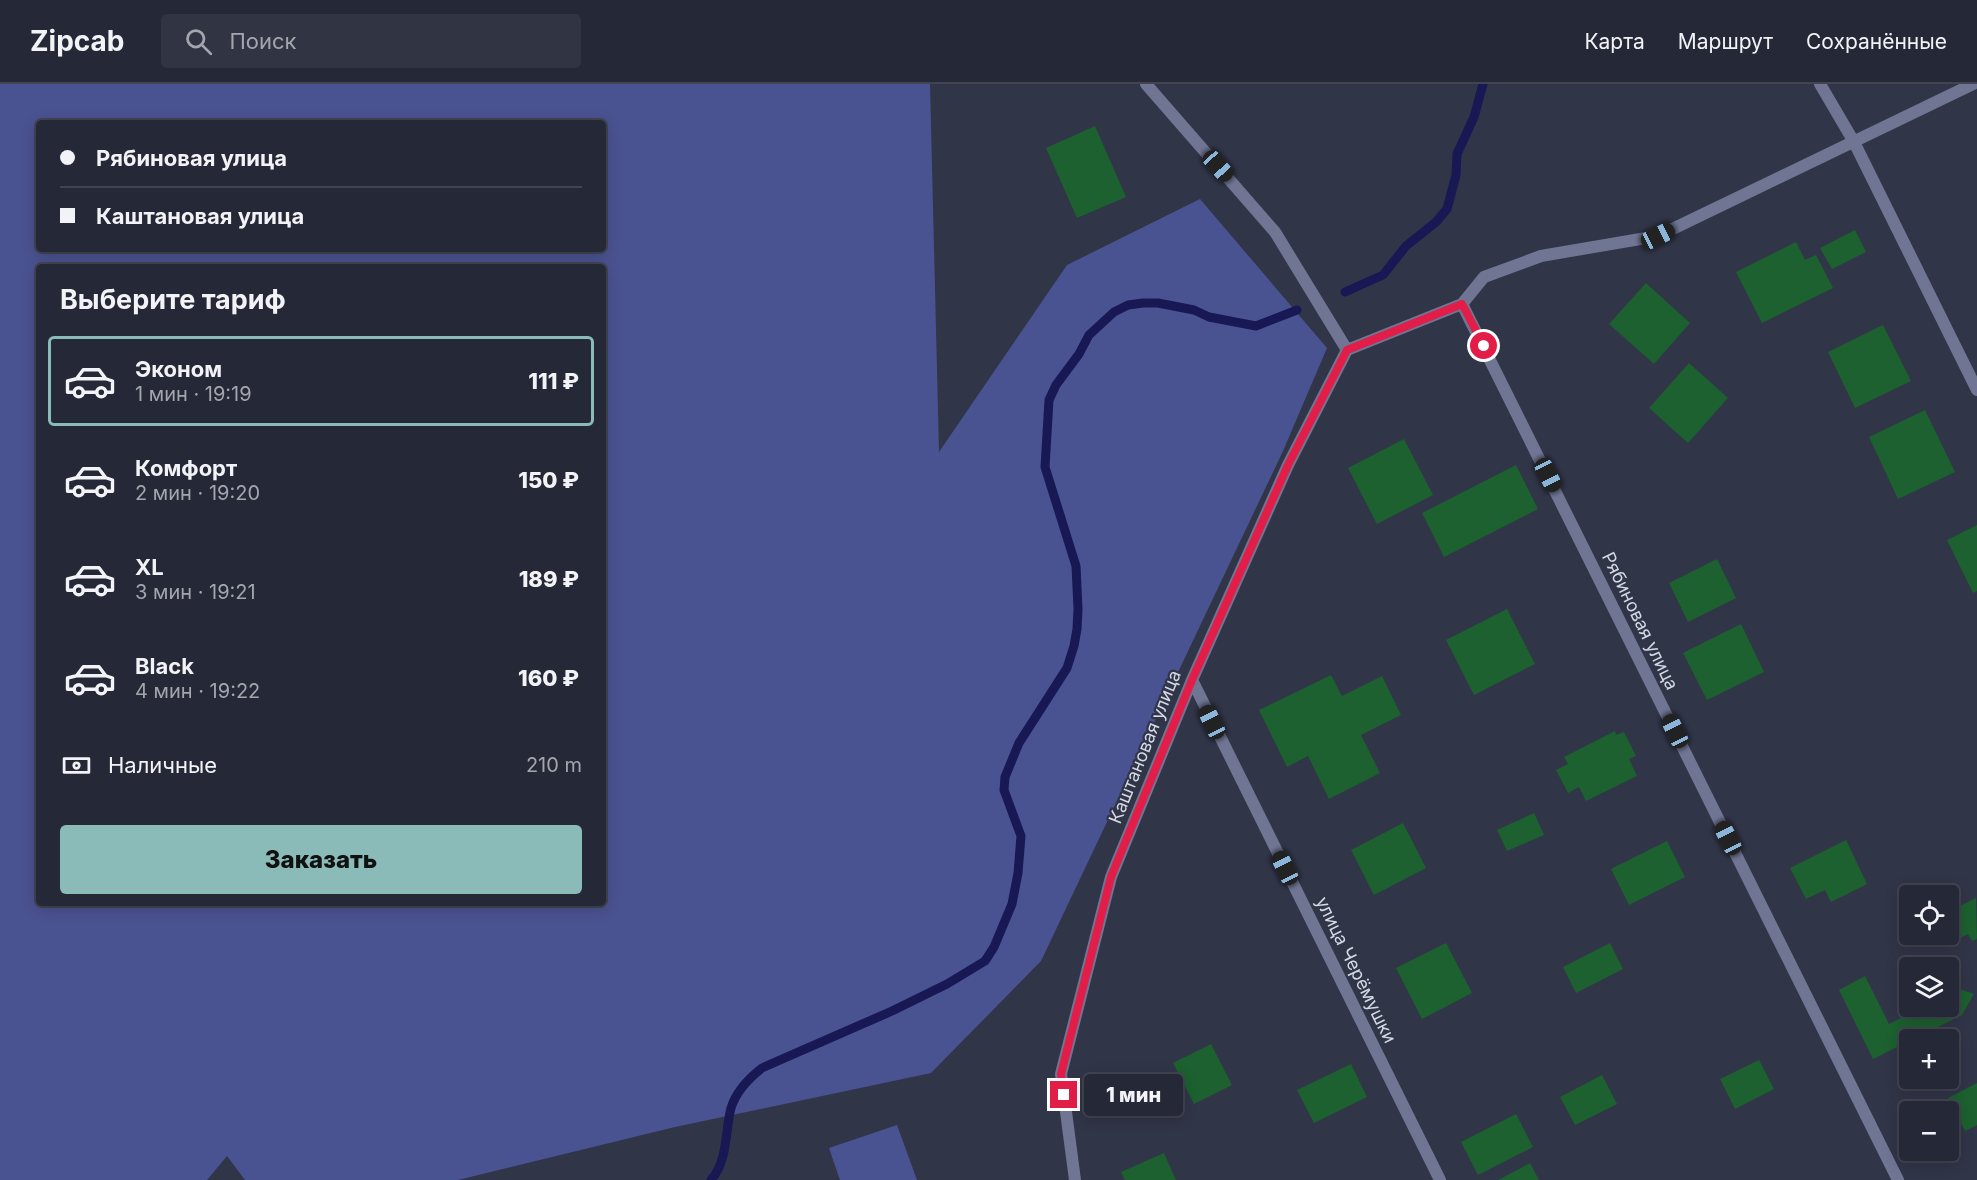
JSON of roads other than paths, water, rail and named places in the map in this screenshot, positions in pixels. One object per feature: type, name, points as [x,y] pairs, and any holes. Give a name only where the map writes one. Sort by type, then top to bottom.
[{"type":"street","points":[[1146,84],[1275,232],[1347,350],[1462,304],[1484,277],[1541,256],[1658,236],[1972,84]]},
{"type":"street","points":[[1820,84],[1854,142],[1977,390]]},
{"type":"street","name":"Рябиновая улица","points":[[1462,304],[1898,1180]]},
{"type":"street","name":"Каштановая улица","points":[[1075,1180],[1061,1074],[1111,877],[1192,680],[1288,465],[1347,350]]},
{"type":"street","name":"улица Черёмушки","points":[[1192,680],[1440,1180]]},
{"type":"waterway","points":[[1345,292],[1383,275],[1406,246],[1436,222],[1447,209],[1456,175],[1457,154],[1474,117],[1483,84]]},
{"type":"waterway","points":[[711,1180],[723,1155],[733,1102],[757,1072],[947,984],[985,961],[994,947],[1012,904],[1018,873],[1021,836],[1004,790],[1005,777],[1019,743],[1067,668],[1077,629],[1076,566],[1045,467],[1049,400],[1056,385],[1079,354],[1089,335],[1114,312],[1128,305],[1143,303],[1158,303],[1194,310],[1209,317],[1256,326],[1297,310]]}]
